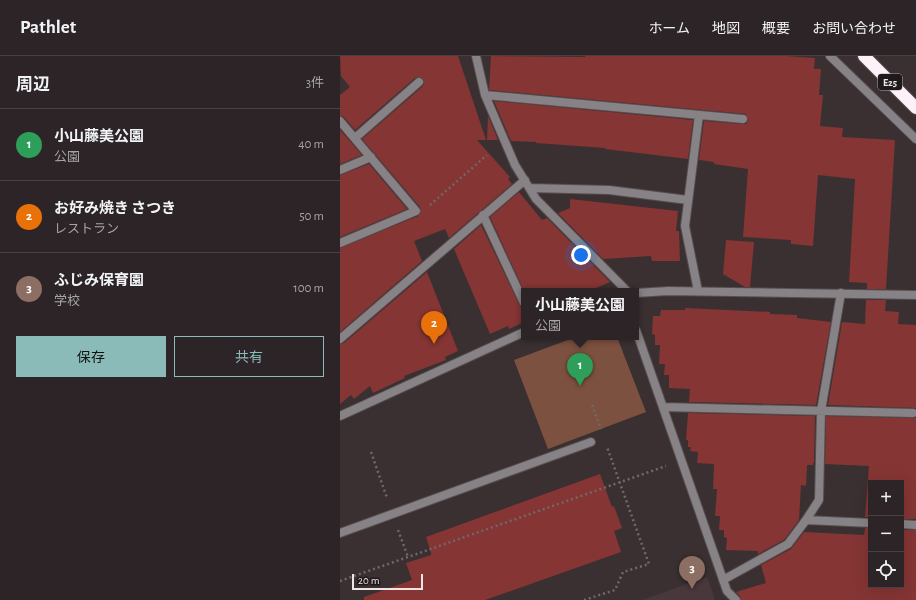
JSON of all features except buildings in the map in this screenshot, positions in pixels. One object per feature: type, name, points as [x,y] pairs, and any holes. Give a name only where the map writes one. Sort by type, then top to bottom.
[{"type":"highway","name":"E25","points":[[864,56],[916,108]]},
{"type":"street","points":[[476,56],[485,95],[515,165],[536,199],[624,288]]},
{"type":"street","points":[[830,56],[916,139]]},
{"type":"street","points":[[355,138],[419,82]]},
{"type":"street","points":[[485,95],[743,119]]},
{"type":"street","points":[[698,291],[685,226],[699,115]]},
{"type":"street","points":[[340,121],[416,211],[340,243]]},
{"type":"street","points":[[340,170],[371,157]]},
{"type":"street","points":[[340,339],[525,180]]},
{"type":"street","points":[[530,188],[609,190],[688,200]]},
{"type":"street","points":[[483,215],[521,297]]},
{"type":"street","points":[[639,293],[668,290],[916,295]]},
{"type":"street","points":[[723,580],[788,544],[806,520],[818,500],[821,411],[841,293]]},
{"type":"street","points":[[340,416],[521,333]]},
{"type":"street","points":[[639,339],[727,591],[736,600]]},
{"type":"street","points":[[663,407],[913,413]]},
{"type":"street","points":[[340,533],[591,442]]},
{"type":"street","points":[[806,520],[868,523]]},
{"type":"street","points":[[904,524],[916,525]]},
{"type":"path","points":[[416,211],[428,208],[487,155]]},
{"type":"path","points":[[592,405],[601,431]]},
{"type":"path","points":[[584,600],[615,590],[623,572],[649,564],[606,445]]},
{"type":"path","points":[[340,581],[673,464]]},
{"type":"shaded area","points":[[568,340],[618,340],[646,412],[548,449],[514,360]]},
{"type":"shaded area","points":[[707,577],[715,600],[642,600]]},
{"type":"place","name":"お好み焼き さつき","points":[[434,344]]},
{"type":"place","name":"小山藤美公園","points":[[580,386]]},
{"type":"place","name":"ふじみ保育園","points":[[692,589]]}]
